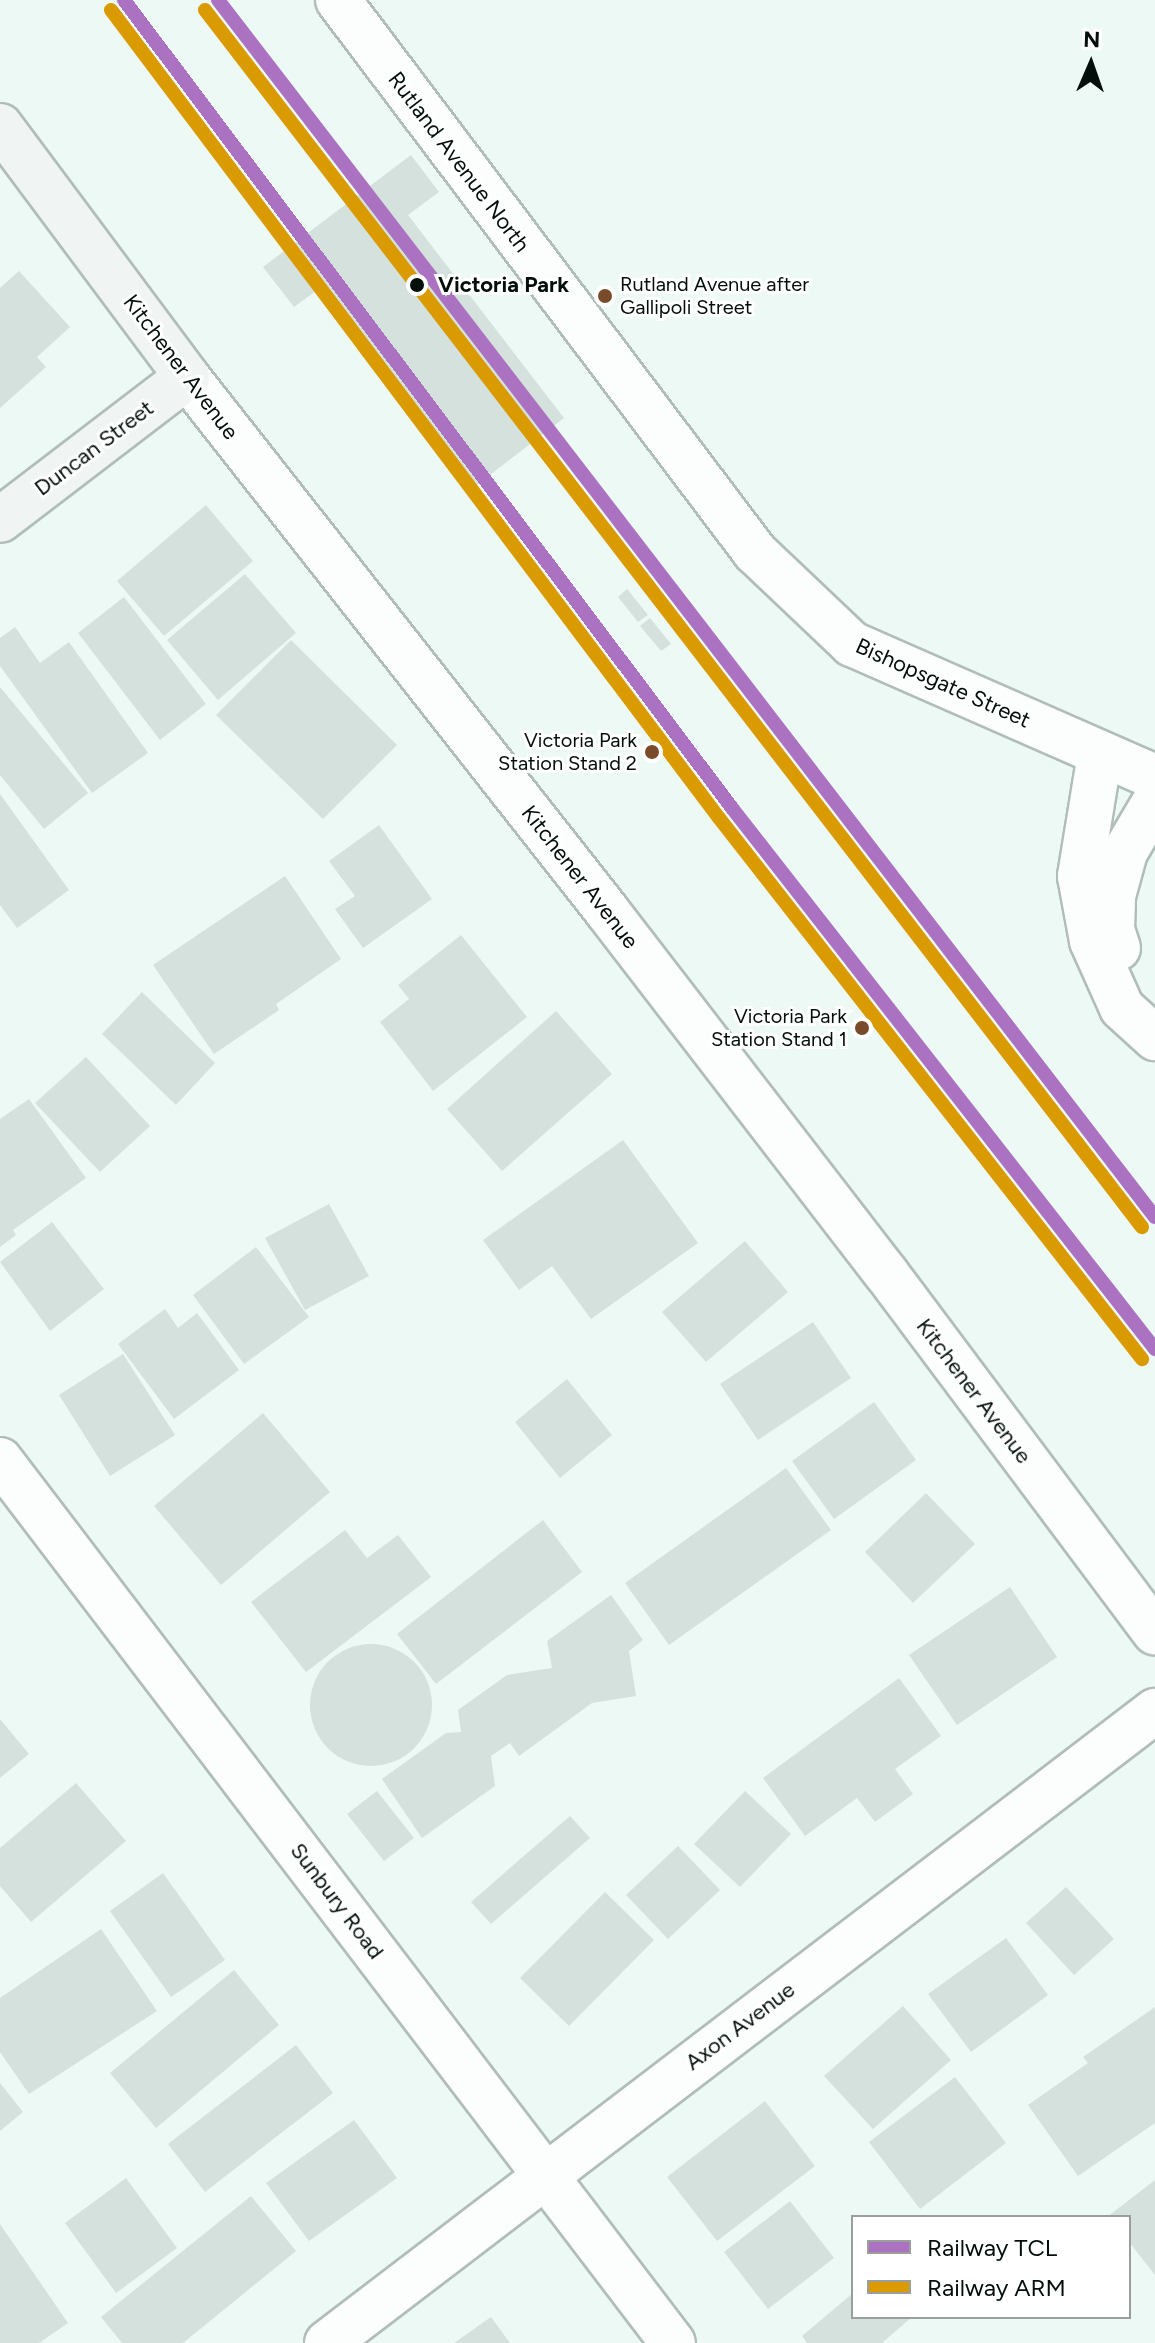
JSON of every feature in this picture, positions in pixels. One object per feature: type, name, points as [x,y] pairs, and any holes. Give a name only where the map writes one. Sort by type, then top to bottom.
[{"type":"street","name":"Rutland Avenue North","points":[[338,0],[755,552]]},
{"type":"street","name":"Kitchener Avenue","points":[[0,126],[187,377],[655,973],[1155,1632]]},
{"type":"street","name":"Duncan Street","points":[[0,520],[187,377]]},
{"type":"street","name":"Bishopsgate Street","points":[[755,552],[852,644],[1155,777]]},
{"type":"street","points":[[1100,754],[1080,876],[1092,941],[1122,1008],[1155,1038]]},
{"type":"street","points":[[1155,801],[1125,852],[1113,896],[1112,929],[1122,961],[1155,1012]]},
{"type":"street","name":"Sunbury Road","points":[[0,1460],[673,2343]]},
{"type":"street","name":"Axon Avenue","points":[[327,2343],[1155,1711]]},
{"type":"building","points":[[411,155],[439,192],[408,215],[564,418],[474,487],[320,288],[294,307],[263,267]]},
{"type":"building","points":[[19,271],[70,327],[37,357],[46,367],[0,408],[0,288]]},
{"type":"building","points":[[206,505],[253,561],[164,636],[117,581]]},
{"type":"building","points":[[245,574],[296,633],[218,700],[167,640]]},
{"type":"building","points":[[627,589],[648,615],[638,622],[618,597]]},
{"type":"building","points":[[124,597],[206,704],[160,740],[78,633]]},
{"type":"building","points":[[650,618],[671,644],[661,651],[640,626]]},
{"type":"building","points":[[15,627],[40,663],[69,642],[148,753],[92,793],[0,666],[0,638]]},
{"type":"building","points":[[291,640],[397,745],[323,819],[216,715]]},
{"type":"building","points":[[0,687],[88,793],[44,829],[0,775]]},
{"type":"building","points":[[0,794],[69,890],[17,928],[0,905]]},
{"type":"building","points":[[379,825],[432,899],[363,948],[335,909],[355,896],[329,861]]},
{"type":"building","points":[[285,876],[341,959],[276,1004],[279,1010],[214,1054],[153,965]]},
{"type":"building","points":[[461,935],[527,1017],[433,1091],[380,1022],[409,999],[398,985]]},
{"type":"building","points":[[142,992],[215,1063],[176,1105],[102,1034]]},
{"type":"building","points":[[556,1011],[612,1074],[502,1171],[447,1109]]},
{"type":"building","points":[[86,1057],[150,1126],[100,1172],[35,1103]]},
{"type":"building","points":[[29,1099],[86,1178],[13,1230],[16,1235],[0,1247],[0,1119]]},
{"type":"building","points":[[623,1140],[698,1243],[591,1319],[552,1266],[519,1290],[483,1240]]},
{"type":"building","points":[[329,1204],[369,1276],[305,1310],[265,1238]]},
{"type":"building","points":[[52,1222],[104,1289],[50,1331],[0,1262]]},
{"type":"building","points":[[745,1241],[788,1292],[706,1362],[662,1312]]},
{"type":"building","points":[[256,1247],[309,1317],[244,1364],[193,1295]]},
{"type":"building","points":[[165,1309],[178,1328],[197,1313],[239,1370],[174,1419],[118,1344]]},
{"type":"building","points":[[813,1322],[851,1378],[758,1440],[720,1384]]},
{"type":"building","points":[[123,1354],[175,1435],[110,1476],[59,1395]]},
{"type":"building","points":[[567,1379],[612,1435],[560,1478],[515,1422]]},
{"type":"building","points":[[874,1402],[916,1460],[834,1519],[792,1461]]},
{"type":"building","points":[[263,1413],[330,1492],[221,1585],[154,1506]]},
{"type":"building","points":[[786,1468],[831,1530],[669,1645],[625,1583]]},
{"type":"building","points":[[926,1493],[975,1544],[913,1603],[865,1552]]},
{"type":"building","points":[[543,1520],[582,1572],[436,1684],[397,1634]]},
{"type":"building","points":[[345,1530],[367,1558],[398,1535],[431,1577],[306,1672],[251,1602]]},
{"type":"building","points":[[1010,1587],[1057,1657],[957,1725],[909,1655]]},
{"type":"building","points":[[611,1595],[643,1640],[629,1651],[636,1696],[592,1703],[519,1756],[510,1743],[491,1756],[495,1786],[422,1838],[382,1779],[446,1733],[461,1732],[458,1710],[507,1675],[552,1668],[547,1641]]},
{"type":"building","points":[[371,1644],[394,1648],[414,1662],[428,1682],[432,1705],[428,1728],[414,1748],[394,1762],[371,1766],[348,1762],[328,1748],[314,1728],[310,1705],[314,1682],[328,1662],[348,1648]]},
{"type":"building","points":[[899,1678],[941,1736],[895,1769],[913,1794],[875,1822],[857,1798],[805,1836],[763,1778]]},
{"type":"building","points":[[0,1719],[29,1754],[0,1778]]},
{"type":"building","points":[[76,1783],[126,1841],[31,1922],[0,1886],[0,1848]]},
{"type":"building","points":[[377,1791],[414,1838],[384,1861],[347,1814]]},
{"type":"building","points":[[745,1791],[791,1834],[740,1887],[694,1844]]},
{"type":"building","points":[[570,1816],[590,1838],[491,1924],[471,1902]]},
{"type":"building","points":[[678,1846],[720,1890],[668,1939],[626,1895]]},
{"type":"building","points":[[163,1873],[225,1960],[171,1997],[110,1911]]},
{"type":"building","points":[[1066,1887],[1114,1939],[1074,1975],[1026,1923]]},
{"type":"building","points":[[605,1892],[654,1940],[569,2026],[520,1978]]},
{"type":"building","points":[[101,1929],[157,2011],[29,2094],[0,2052],[0,1998]]},
{"type":"building","points":[[1006,1938],[1048,1995],[971,2052],[928,1994]]},
{"type":"building","points":[[234,1970],[279,2025],[156,2128],[110,2073]]},
{"type":"building","points":[[903,2006],[951,2060],[873,2129],[824,2076]]},
{"type":"building","points":[[1155,2007],[1155,2123],[1078,2176],[1028,2105],[1088,2063],[1083,2057]]},
{"type":"building","points":[[296,2045],[333,2093],[205,2192],[168,2144]]},
{"type":"building","points":[[955,2077],[1006,2143],[920,2209],[869,2142]]},
{"type":"building","points":[[0,2083],[23,2112],[0,2131]]},
{"type":"building","points":[[765,2101],[815,2166],[717,2241],[667,2177]]},
{"type":"building","points":[[354,2120],[397,2178],[309,2241],[266,2183]]},
{"type":"building","points":[[126,2178],[177,2248],[116,2293],[65,2223]]},
{"type":"building","points":[[1155,2180],[1155,2275],[1131,2245],[1131,2215],[1110,2215]]},
{"type":"building","points":[[251,2196],[296,2251],[183,2343],[122,2343],[101,2317]]},
{"type":"building","points":[[790,2201],[834,2258],[768,2309],[724,2252]]},
{"type":"building","points":[[0,2224],[68,2323],[39,2343],[0,2343]]},
{"type":"building","points":[[851,2295],[851,2319],[910,2319],[882,2343],[807,2343],[802,2336]]},
{"type":"building","points":[[491,2317],[510,2343],[454,2343]]},
{"type":"rail line","name":"TCL","points":[[124,0],[732,808],[1155,1349]]},
{"type":"rail line","name":"TCL","points":[[218,0],[1155,1217]]},
{"type":"rail line","name":"ARM","points":[[111,10],[719,818],[1142,1359]]},
{"type":"rail line","name":"ARM","points":[[205,10],[1142,1227]]},
{"type":"place","name":"Victoria Park","points":[[417,285]]},
{"type":"place","name":"Rutland Avenue after Gallipoli Street","points":[[605,296]]},
{"type":"place","name":"Victoria Park Station Stand 2","points":[[652,752]]},
{"type":"place","name":"Victoria Park Station Stand 1","points":[[862,1028]]}]
